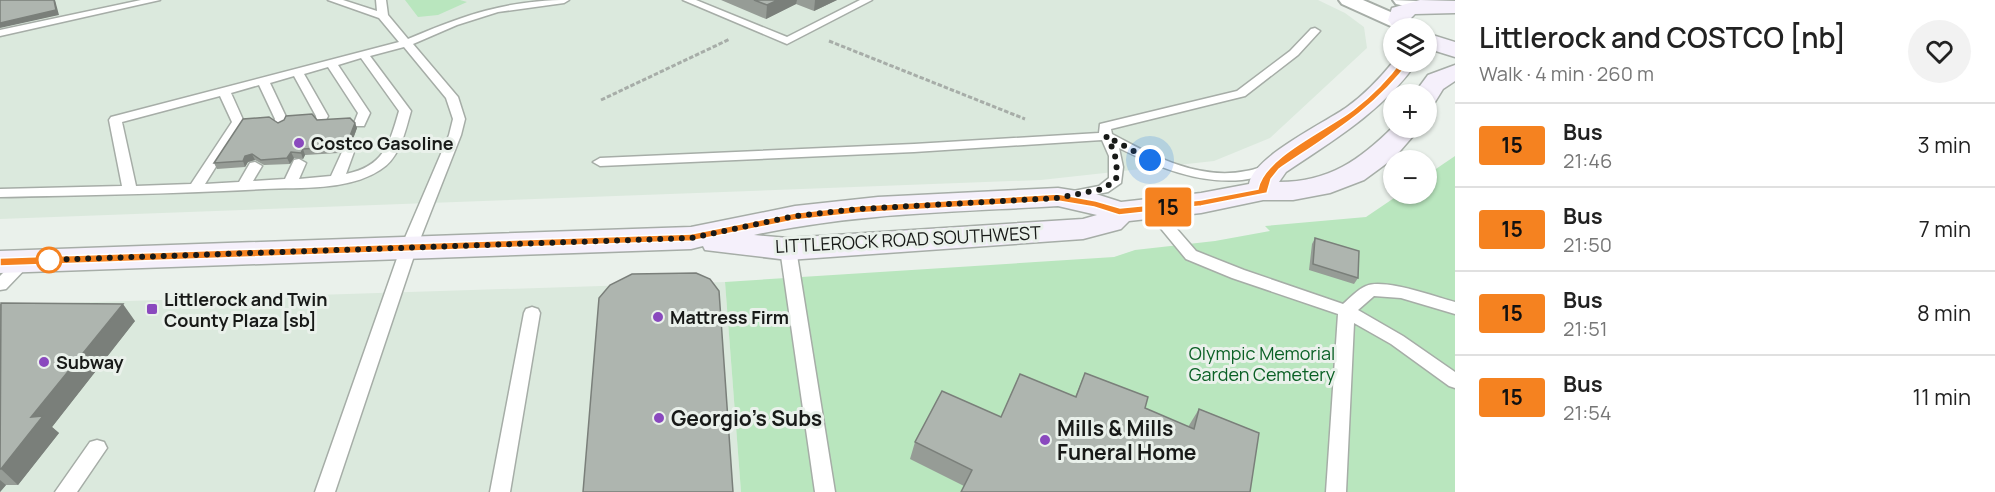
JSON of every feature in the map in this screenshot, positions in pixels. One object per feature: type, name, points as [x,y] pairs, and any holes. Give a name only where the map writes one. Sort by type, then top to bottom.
[{"type":"main road","points":[[1399,18],[1400,13],[1408,9],[1446,7]]},
{"type":"main road","points":[[1437,44],[1455,50]]},
{"type":"main road","name":"LITTLEROCK ROAD SOUTHWEST","points":[[691,238],[795,216],[855,210],[1058,198],[1135,210],[1201,203],[1269,179],[1358,111],[1398,72]]},
{"type":"main road","points":[[1432,84],[1440,77],[1455,72]]},
{"type":"main road","name":"LITTLEROCK ROAD SOUTHWEST","points":[[1269,179],[1293,191],[1337,181],[1354,174],[1384,152],[1397,138]]},
{"type":"main road","name":"LITTLEROCK ROAD SOUTHWEST","points":[[12,261],[691,238],[788,249],[1083,229],[1110,222],[1135,210]]},
{"type":"street","points":[[1348,0],[1385,18]]},
{"type":"street","points":[[1402,0],[1446,7]]},
{"type":"lane","points":[[0,33],[155,0]]},
{"type":"lane","points":[[325,492],[409,247],[455,135],[459,119],[452,97],[383,16],[333,0]]},
{"type":"lane","points":[[381,0],[383,16]]},
{"type":"lane","points":[[130,189],[116,120],[406,43],[475,15],[517,5],[564,0]]},
{"type":"lane","points":[[688,0],[787,41],[867,0]]},
{"type":"lane","points":[[1058,198],[1103,189],[1116,180],[1118,164],[1116,152],[1106,136],[1104,127],[1241,94],[1294,53],[1316,31]]},
{"type":"lane","points":[[0,193],[195,189],[337,179],[366,172],[387,159],[392,151],[405,111],[364,54]]},
{"type":"lane","points":[[331,63],[364,113],[360,123]]},
{"type":"lane","points":[[297,72],[322,116],[321,119]]},
{"type":"lane","points":[[263,81],[281,119],[280,122]]},
{"type":"lane","points":[[195,189],[237,122],[224,91]]},
{"type":"lane","points":[[600,162],[1106,136],[1150,160],[1176,169],[1213,176],[1269,179]]},
{"type":"lane","points":[[337,179],[348,152]]},
{"type":"lane","points":[[290,183],[299,163]]},
{"type":"lane","points":[[244,186],[255,166]]},
{"type":"lane","points":[[1135,210],[1191,255],[1238,274],[1346,311],[1397,340],[1455,381]]},
{"type":"lane","points":[[788,249],[825,492]]},
{"type":"lane","points":[[0,285],[12,261]]},
{"type":"lane","points":[[1336,492],[1346,311],[1370,290],[1401,292],[1455,309]]},
{"type":"lane","points":[[500,492],[531,312]]},
{"type":"lane","points":[[65,492],[97,448]]},
{"type":"path","points":[[601,100],[756,28]]},
{"type":"path","points":[[806,32],[1034,123]]},
{"type":"shaded area","points":[[0,0],[1318,0],[1345,13],[1364,27],[1367,48],[1270,138],[1214,161],[1041,180],[0,219]]},
{"type":"shaded area","points":[[725,282],[741,492],[0,492],[0,305]]},
{"type":"green space","points":[[405,0],[467,2],[438,15],[418,17]]},
{"type":"green space","name":"Olympic Memorial Garden Cemetery","points":[[1455,156],[1455,492],[741,492],[725,282],[1114,257],[1135,250],[1215,241],[1270,231],[1265,226],[1366,217],[1385,204],[1437,204],[1437,168]]},
{"type":"building","points":[[0,0],[54,0],[56,10],[0,23]]},
{"type":"building","points":[[754,0],[778,0],[767,5]]},
{"type":"building","name":"Costco Gasoline","points":[[312,114],[317,120],[350,118],[355,123],[348,141],[337,147],[303,149],[301,153],[291,152],[287,158],[261,160],[252,154],[245,156],[243,161],[214,163],[243,119],[269,117],[278,123],[286,116]]},
{"type":"building","points":[[1315,238],[1359,251],[1358,278],[1313,264]]},
{"type":"building","points":[[696,273],[710,279],[719,291],[733,492],[583,492],[599,298],[610,285],[632,274]]},
{"type":"building","points":[[1,303],[123,304],[31,417],[43,416],[0,469]]},
{"type":"building","name":"Mills & Mills Funeral Home","points":[[1085,373],[1148,397],[1145,408],[1194,429],[1199,409],[1259,433],[1250,492],[961,492],[972,470],[915,442],[942,391],[1001,417],[1020,374],[1076,397]]},
{"type":"bus line","name":"15","points":[[0,262],[691,238],[795,216],[858,209],[1058,198],[1096,204],[1119,212],[1201,203],[1263,191],[1265,178],[1276,166],[1358,111],[1398,72]]},
{"type":"place","name":"Costco Gasoline","points":[[299,143]]},
{"type":"place","name":"Littlerock and Twin County Plaza [sb]","points":[[152,309]]},
{"type":"place","name":"Mattress Firm","points":[[658,317]]},
{"type":"place","name":"Subway","points":[[44,362]]},
{"type":"place","name":"Georgio's Subs","points":[[659,418]]},
{"type":"place","name":"Mills & Mills Funeral Home","points":[[1045,440]]},
{"type":"route","points":[[49,260],[47,260],[691,238],[795,216],[878,207],[1058,198],[1103,189],[1116,180],[1118,164],[1116,152],[1106,136],[1150,160]]}]
